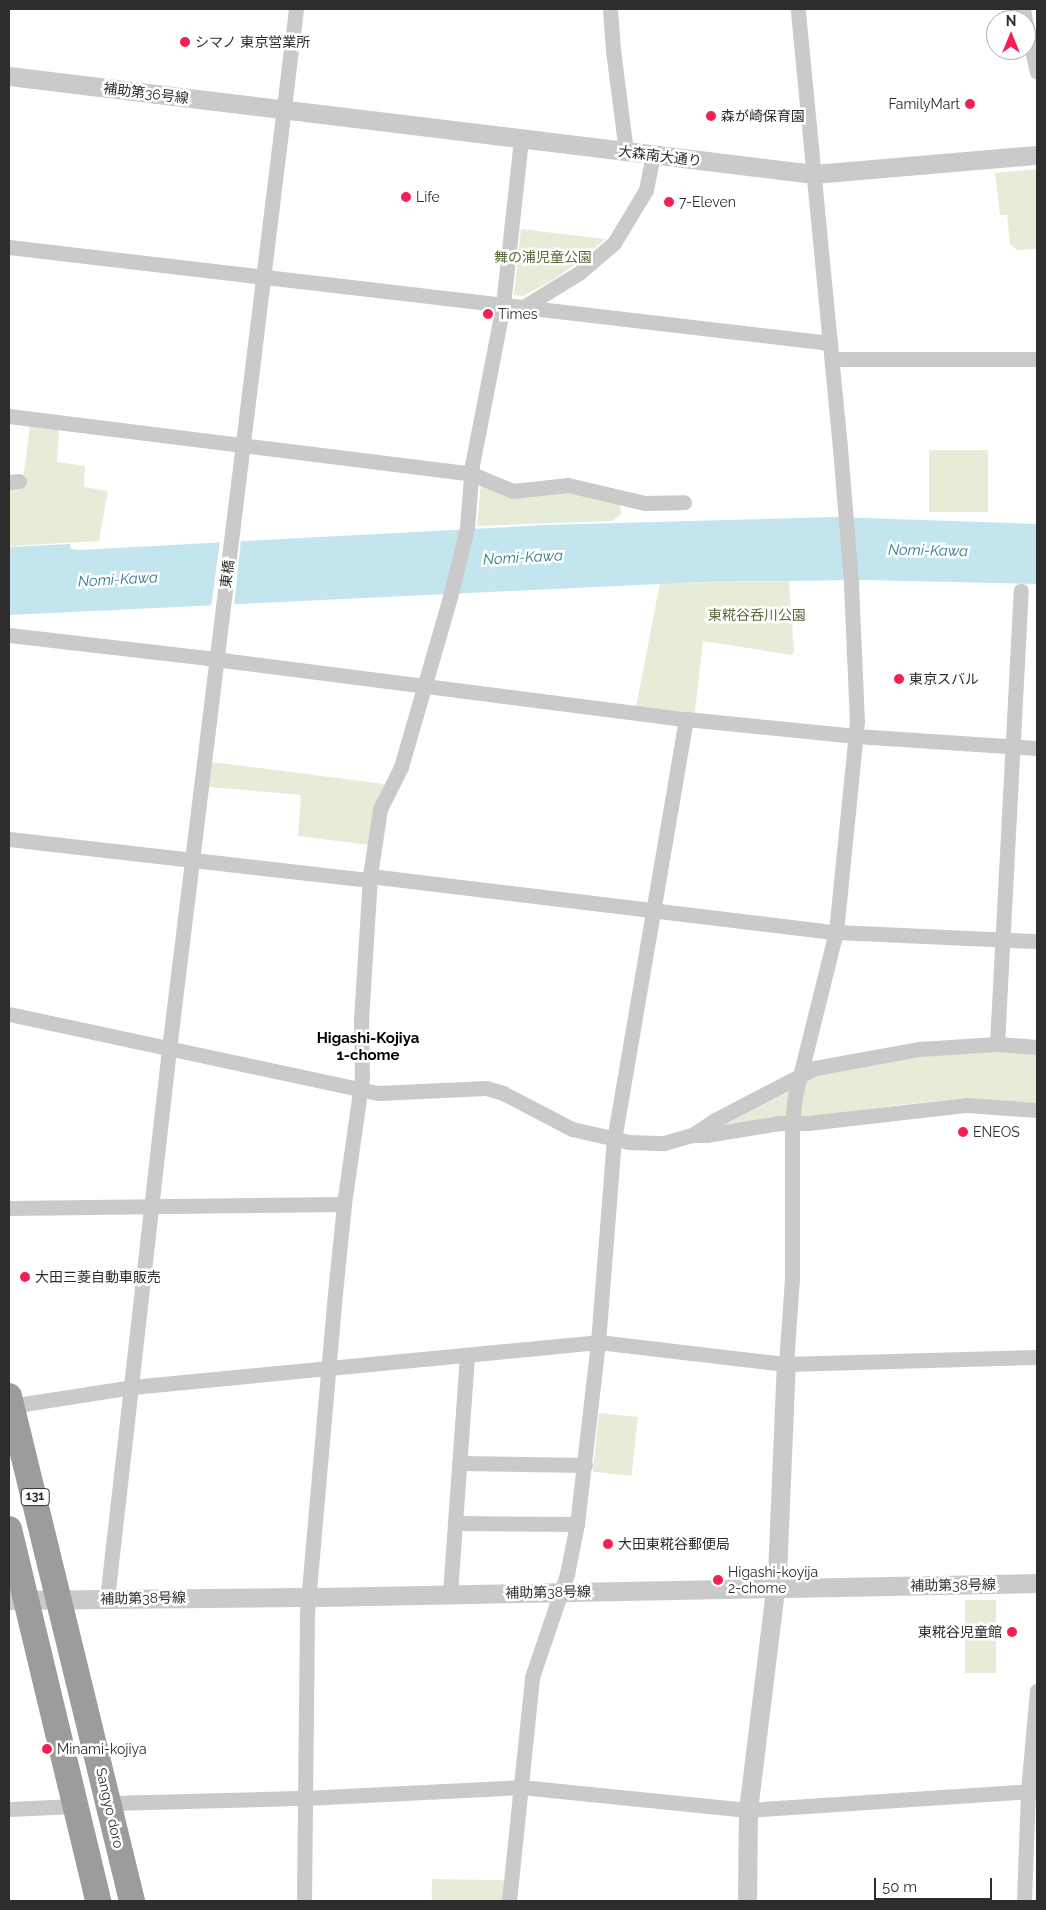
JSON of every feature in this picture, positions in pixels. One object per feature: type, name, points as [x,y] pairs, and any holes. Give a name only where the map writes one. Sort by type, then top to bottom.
[{"type":"highway","name":"131","points":[[10,1401],[58,1598]]},
{"type":"highway","points":[[9,1529],[17,1599],[75,1806],[98,1901]]},
{"type":"highway","name":"Sangyo doro","points":[[58,1598],[132,1901]]},
{"type":"street","name":"東橋","points":[[108,1599],[153,1207],[169,1049],[296,9]]},
{"type":"street","points":[[610,9],[612,50],[626,152]]},
{"type":"street","points":[[747,1901],[748,1810],[775,1588],[792,1279],[792,1123],[795,1096],[836,932],[856,736],[851,582],[832,359],[798,9]]},
{"type":"street","name":"補助第36号線","points":[[9,76],[284,109]]},
{"type":"street","name":"大森南大通り","points":[[284,109],[814,174],[1037,155]]},
{"type":"street","points":[[304,1901],[308,1597],[344,1204],[362,1078],[361,1020],[370,878],[380,809],[401,767],[450,597],[467,528],[472,474],[503,306],[521,139]]},
{"type":"street","points":[[522,308],[579,273],[614,243],[646,190],[653,155]]},
{"type":"street","points":[[9,247],[830,343]]},
{"type":"street","points":[[832,359],[1037,360]]},
{"type":"street","points":[[9,416],[472,474],[513,491],[568,485],[645,503],[684,502]]},
{"type":"street","points":[[997,1044],[1021,591]]},
{"type":"street","points":[[9,635],[686,718],[856,736],[1037,748]]},
{"type":"street","points":[[509,1901],[532,1677],[567,1574],[577,1524],[598,1342],[614,1140],[686,718]]},
{"type":"street","points":[[9,839],[193,861],[370,878],[836,932],[1037,941]]},
{"type":"street","points":[[9,1014],[378,1093],[486,1088],[503,1093],[572,1129],[614,1140],[664,1143],[692,1135],[815,1068],[919,1049],[997,1044],[1037,1047]]},
{"type":"street","points":[[692,1135],[706,1135],[792,1123],[967,1105],[1037,1110]]},
{"type":"street","points":[[9,1208],[344,1204]]},
{"type":"street","points":[[10,1401],[132,1387],[598,1342],[786,1364],[1037,1357]]},
{"type":"street","points":[[450,1593],[467,1355]]},
{"type":"street","points":[[459,1463],[585,1465]]},
{"type":"street","points":[[455,1523],[577,1524]]},
{"type":"street","name":"補助第38号線","points":[[17,1599],[308,1597],[1037,1584]]},
{"type":"street","points":[[1024,1901],[1033,1791],[1037,1690]]},
{"type":"street","points":[[109,1803],[305,1798],[521,1787],[748,1810],[1033,1791]]},
{"type":"street","points":[[9,1808],[75,1806]]},
{"type":"green space","points":[[1037,169],[1037,249],[1017,250],[1010,244],[1007,215],[1000,215],[995,173]]},
{"type":"green space","name":"舞の浦児童公園","points":[[521,229],[605,239],[581,261],[553,280],[523,296],[514,295]]},
{"type":"green space","points":[[30,426],[59,429],[57,462],[85,466],[84,487],[108,491],[99,541],[9,546],[9,488],[22,487]]},
{"type":"green space","points":[[929,450],[988,450],[988,512],[929,512]]},
{"type":"green space","points":[[481,483],[568,492],[620,504],[621,514],[612,521],[477,526]]},
{"type":"green space","name":"東糀谷呑川公園","points":[[789,581],[794,651],[792,655],[703,641],[694,719],[635,712],[660,583]]},
{"type":"green space","points":[[212,762],[384,784],[369,845],[298,836],[301,795],[209,787]]},
{"type":"green space","points":[[997,1048],[1037,1052],[1037,1104],[966,1098],[898,1105],[709,1132],[803,1077],[919,1053]]},
{"type":"green space","points":[[599,1413],[638,1417],[632,1476],[593,1472]]},
{"type":"green space","points":[[965,1600],[996,1600],[996,1673],[965,1673]]},
{"type":"green space","points":[[432,1879],[507,1880],[507,1901],[432,1901]]},
{"type":"water","name":"Nomi-Kawa","points":[[833,517],[1037,524],[1037,584],[864,580],[701,582],[9,615],[9,547],[70,544],[71,549],[79,550],[545,525]]},
{"type":"pier","points":[[241,539],[234,607],[211,608],[220,540]]},
{"type":"place","name":"シマノ 東京営業所","points":[[185,42]]},
{"type":"place","name":"FamilyMart","points":[[970,104]]},
{"type":"place","name":"森が崎保育園","points":[[711,116]]},
{"type":"place","name":"Life","points":[[406,197]]},
{"type":"place","name":"7-Eleven","points":[[669,202]]},
{"type":"place","name":"Times","points":[[488,314]]},
{"type":"place","name":"東京スバル","points":[[899,679]]},
{"type":"place","name":"ENEOS","points":[[963,1132]]},
{"type":"place","name":"大田三菱自動車販売","points":[[25,1277]]},
{"type":"place","name":"大田東糀谷郵便局","points":[[608,1544]]},
{"type":"place","name":"Higashi-koyija 2-chome","points":[[718,1580]]},
{"type":"place","name":"東糀谷児童館","points":[[1012,1632]]},
{"type":"place","name":"Minami-kojiya","points":[[47,1749]]},
{"type":"district","name":"Higashi-Kojiya 1-chome","points":[[368,1046]]}]
